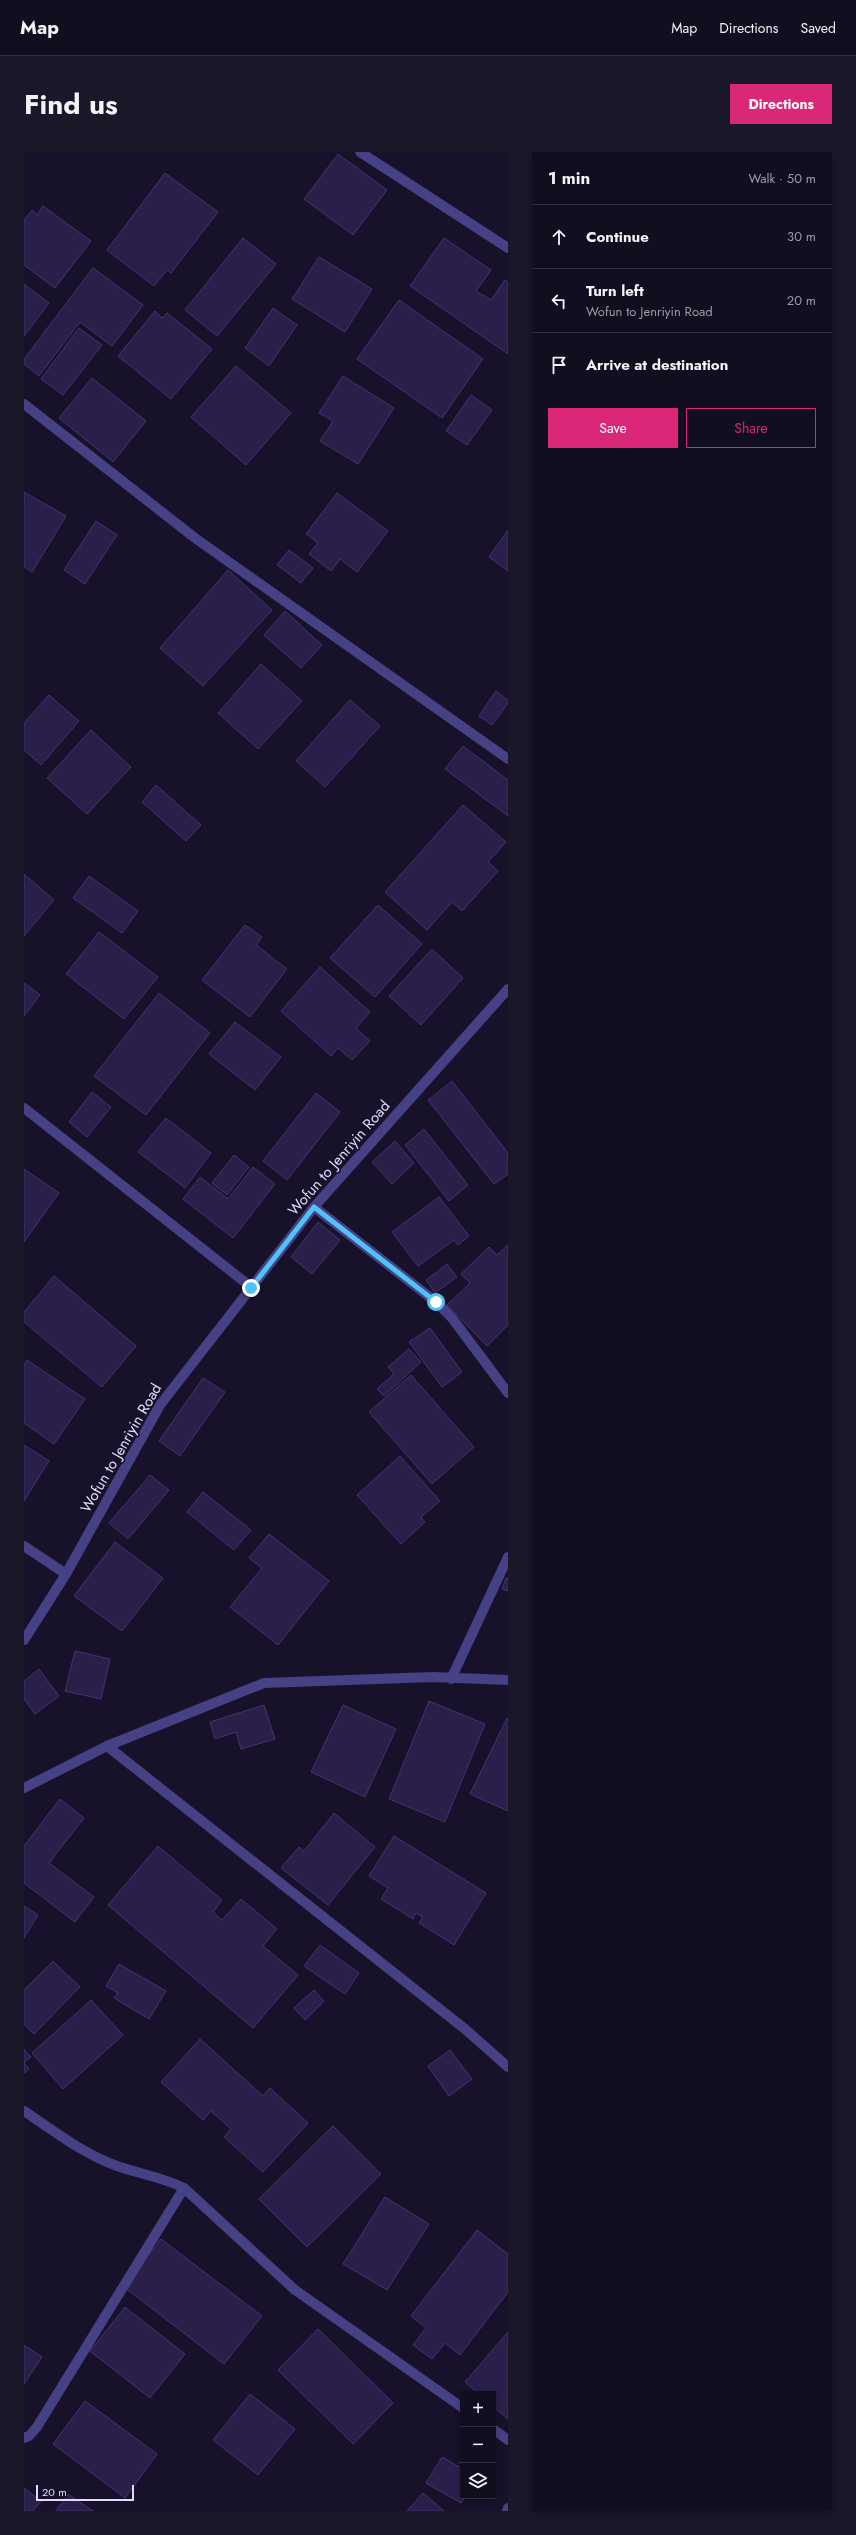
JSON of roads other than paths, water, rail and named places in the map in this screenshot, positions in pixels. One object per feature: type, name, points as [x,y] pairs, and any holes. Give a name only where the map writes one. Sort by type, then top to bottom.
[{"type":"street","points":[[360,152],[508,248]]},
{"type":"street","points":[[24,404],[195,538],[508,759]]},
{"type":"street","name":"Wofun to Jenriyin Road","points":[[24,1640],[66,1574],[160,1405],[314,1207],[508,989]]},
{"type":"street","points":[[24,1108],[251,1288]]},
{"type":"street","points":[[314,1207],[436,1302],[452,1318],[508,1393]]},
{"type":"street","points":[[24,1546],[66,1574]]},
{"type":"street","points":[[451,1679],[508,1557]]},
{"type":"street","points":[[24,1788],[106,1746],[264,1683],[434,1677],[451,1679],[508,1680]]},
{"type":"street","points":[[106,1746],[465,2029],[508,2067]]},
{"type":"street","points":[[24,2111],[88,2153],[117,2166],[164,2178],[184,2188],[295,2290],[460,2406]]},
{"type":"street","points":[[24,2438],[29,2436],[37,2427],[184,2188]]},
{"type":"street","points":[[496,2431],[508,2440]]}]
